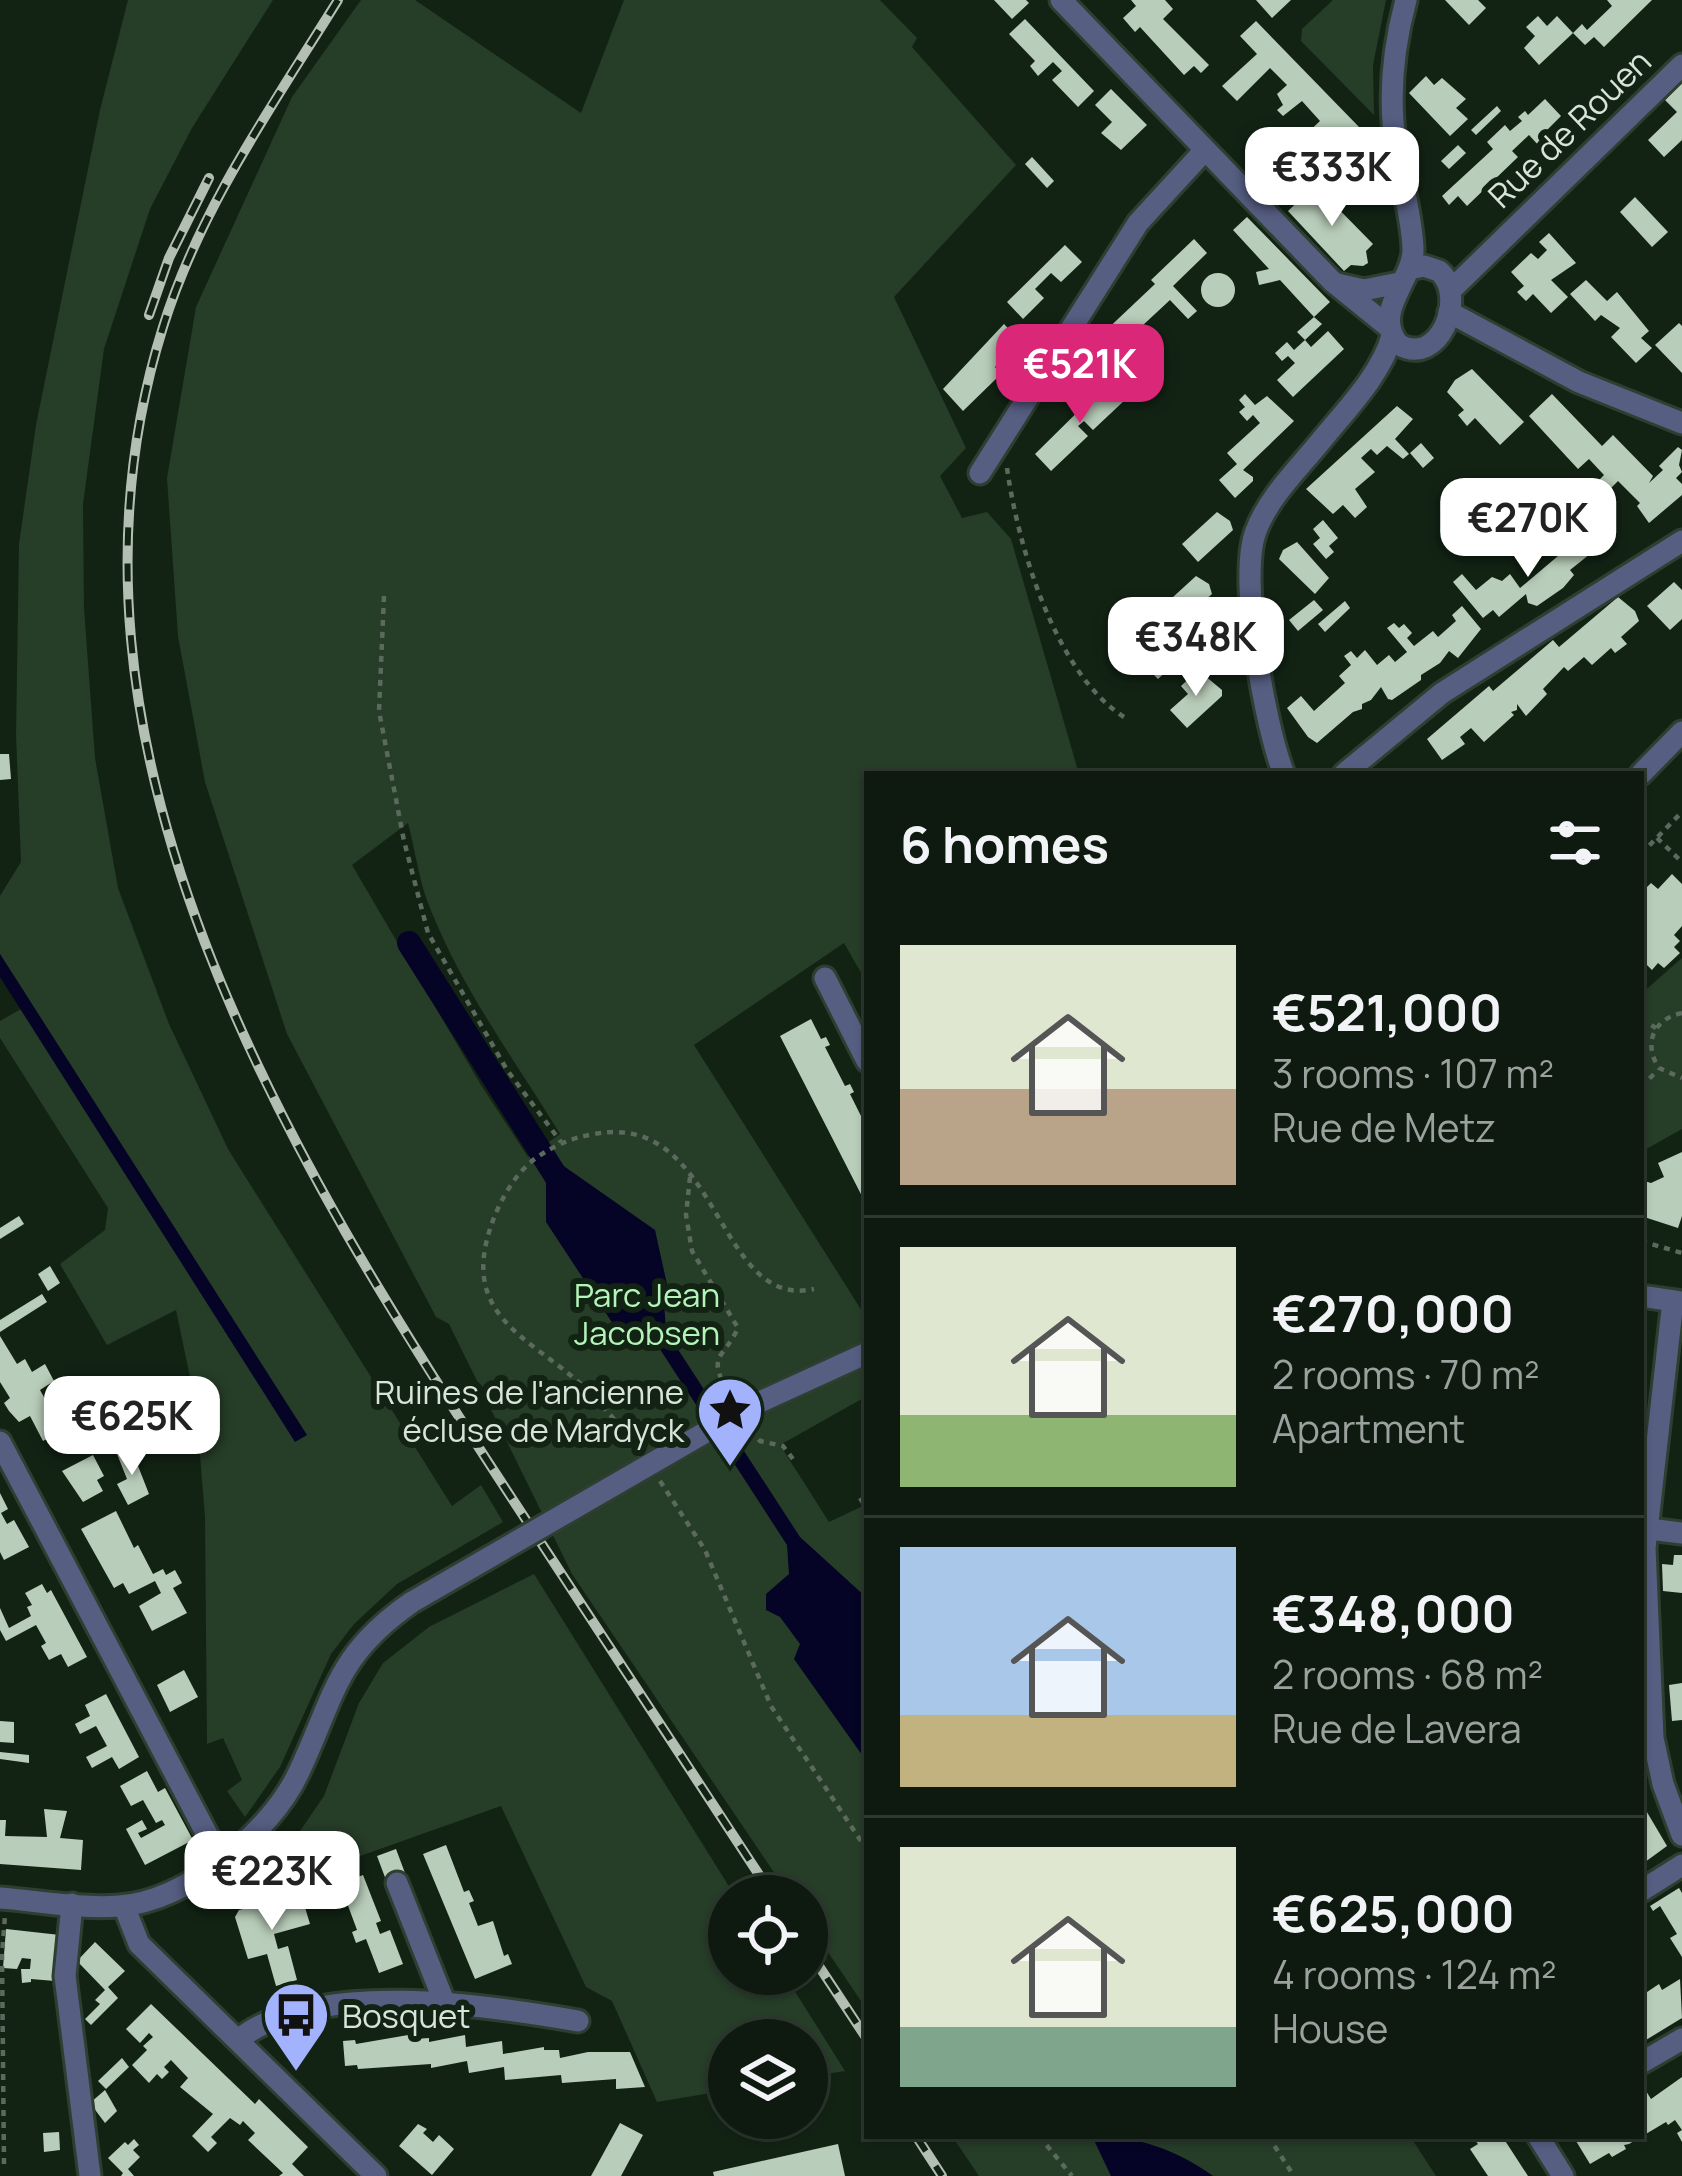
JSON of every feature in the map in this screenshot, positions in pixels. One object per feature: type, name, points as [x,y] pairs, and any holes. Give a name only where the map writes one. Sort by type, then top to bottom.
[{"type":"street","points":[[1061,0],[1331,281],[1407,349],[1428,348],[1438,339],[1450,301],[1447,277],[1435,269],[1364,290],[1331,281]]},
{"type":"street","points":[[1283,771],[1271,729],[1248,583],[1252,541],[1269,506],[1365,384],[1391,332],[1413,245],[1392,104],[1406,0]]},
{"type":"street","name":"Rue de Rouen","points":[[1450,301],[1682,64]]},
{"type":"street","points":[[980,473],[1138,223],[1205,150]]},
{"type":"street","points":[[1450,301],[1596,390],[1682,423]]},
{"type":"street","points":[[1348,771],[1442,693],[1682,541]]},
{"type":"street","points":[[1644,771],[1682,732]]},
{"type":"street","points":[[825,978],[864,1054]]},
{"type":"street","points":[[1644,1296],[1678,1301],[1644,1522]]},
{"type":"street","points":[[3,1898],[124,1906],[175,1888],[221,1862],[261,1830],[289,1792],[347,1663],[388,1619],[742,1408],[864,1354]]},
{"type":"street","points":[[0,1442],[221,1862]]},
{"type":"street","points":[[1644,1528],[1682,1533]]},
{"type":"street","points":[[1644,1554],[1652,1762],[1682,1835]]},
{"type":"street","points":[[1652,1762],[1682,1765]]},
{"type":"street","points":[[1644,1889],[1682,1864]]},
{"type":"street","points":[[397,1883],[445,2004]]},
{"type":"street","points":[[72,1904],[65,1976],[90,2176]]},
{"type":"street","points":[[124,1906],[139,1944],[376,2176]]},
{"type":"street","points":[[238,2040],[266,2020],[284,2014],[355,2004],[445,2004],[578,2021]]},
{"type":"street","points":[[1644,2061],[1682,2039]]},
{"type":"street","points":[[1540,2139],[1563,2176]]},
{"type":"path","points":[[1004,433],[1016,518],[1052,619],[1088,688],[1124,717]]},
{"type":"path","points":[[384,596],[380,711],[404,842],[428,933],[507,1070],[558,1144]]},
{"type":"path","points":[[1644,851],[1682,812]]},
{"type":"path","points":[[1658,838],[1682,862]]},
{"type":"path","points":[[1682,1013],[1655,1028],[1651,1049],[1659,1069],[1682,1078]]},
{"type":"path","points":[[1644,1021],[1655,1028]]},
{"type":"path","points":[[1644,1084],[1659,1069]]},
{"type":"path","points":[[641,1456],[584,1387],[510,1330],[490,1298],[484,1264],[490,1229],[517,1177],[532,1161],[558,1144],[610,1131],[641,1134],[671,1150],[765,1278],[783,1290],[814,1289]]},
{"type":"path","points":[[690,1176],[686,1215],[692,1251],[738,1328],[719,1353],[718,1363],[755,1437],[783,1446],[796,1463]]},
{"type":"path","points":[[1644,1242],[1682,1253]]},
{"type":"path","points":[[653,1472],[705,1550],[748,1657],[790,1740],[864,1846]]},
{"type":"path","points":[[860,1498],[864,1504]]},
{"type":"path","points":[[3,1898],[4,2164]]},
{"type":"path","points":[[1041,2139],[1072,2176]]},
{"type":"path","points":[[1270,2139],[1294,2176]]},
{"type":"green space","points":[[128,0],[273,0],[192,128],[150,209],[104,349],[83,504],[84,608],[95,758],[118,888],[169,1024],[228,1149],[452,1506],[481,1485],[503,1522],[397,1584],[354,1624],[331,1654],[280,1767],[245,1817],[227,1791],[242,1780],[223,1738],[207,1744],[205,1517],[196,1406],[176,1310],[107,1345],[60,1264],[105,1230],[108,1208],[0,1038],[0,1021],[21,1009],[295,1441],[306,1435],[0,954],[0,896],[21,862],[16,735],[19,544],[36,425],[100,110]]},
{"type":"green space","name":"Parc Jean Jacobsen","points":[[361,0],[415,0],[581,113],[624,0],[880,0],[917,38],[912,47],[1016,165],[894,297],[966,448],[940,476],[962,518],[987,512],[1011,539],[1078,771],[864,771],[864,978],[844,943],[694,1045],[864,1314],[864,1398],[780,1445],[829,1522],[864,1505],[864,2006],[828,1952],[828,1875],[776,1875],[572,1574],[449,1324],[436,1317],[287,1034],[205,782],[178,636],[167,478],[196,307],[292,97]],"holes":[[[408,823],[424,891],[445,942],[560,1134],[528,1157],[352,865]]]},
{"type":"green space","points":[[1333,0],[1386,0],[1373,65],[1374,115],[1301,41],[1302,29]]},
{"type":"green space","points":[[1682,958],[1682,1129],[1644,1150],[1644,991]]},
{"type":"green space","points":[[534,1574],[722,1875],[708,1875],[708,1995],[797,1995],[812,2019],[708,2019],[708,2094],[657,2102],[612,2001],[586,1987],[501,1806],[301,1877],[289,1847],[324,1796],[359,1703],[383,1663],[429,1627]]},
{"type":"green space","points":[[828,2044],[845,2071],[828,2074]]},
{"type":"green space","points":[[954,2139],[1412,2139],[1436,2176],[979,2176]]},
{"type":"water","points":[[0,954],[307,1435],[295,1442],[0,977]]},
{"type":"water","points":[[548,1155],[655,1230],[670,1298],[664,1302],[666,1331],[800,1537],[864,1595],[864,1758],[794,1659],[800,1644],[780,1617],[766,1610],[766,1594],[789,1574],[787,1545],[654,1340],[629,1327],[619,1333],[546,1222],[546,1165],[542,1159]]},
{"type":"water","points":[[1093,2139],[1129,2139],[1155,2146],[1213,2176],[1111,2176]]},
{"type":"building","points":[[994,0],[1026,0],[1029,3],[1012,19]]},
{"type":"building","points":[[1131,0],[1165,0],[1173,9],[1163,19],[1209,65],[1201,73],[1194,66],[1184,75],[1140,27],[1135,32],[1123,18],[1136,6]]},
{"type":"building","points":[[1256,0],[1291,0],[1272,18]]},
{"type":"building","points":[[1445,0],[1478,0],[1486,8],[1469,25]]},
{"type":"building","points":[[1607,0],[1652,0],[1604,47],[1594,37],[1585,45],[1573,33],[1582,24],[1587,30],[1612,6]]},
{"type":"building","points":[[1538,16],[1547,26],[1557,16],[1573,33],[1539,65],[1524,48],[1535,36],[1526,27]]},
{"type":"building","points":[[1025,19],[1094,91],[1078,107],[1052,80],[1062,71],[1053,62],[1038,76],[1030,66],[1035,61],[1009,34]]},
{"type":"building","points":[[1256,21],[1360,128],[1363,135],[1350,148],[1331,132],[1300,167],[1286,153],[1320,121],[1302,101],[1283,116],[1277,110],[1283,105],[1277,94],[1287,85],[1270,68],[1237,101],[1222,86],[1257,54],[1240,36]]},
{"type":"building","points":[[1426,76],[1434,85],[1442,78],[1466,99],[1456,108],[1468,119],[1450,136],[1409,93]]},
{"type":"building","points":[[1682,83],[1682,140],[1664,157],[1648,140],[1677,112],[1665,100]]},
{"type":"building","points":[[1111,89],[1147,125],[1121,150],[1101,133],[1112,122],[1095,105]]},
{"type":"building","points":[[1545,99],[1561,116],[1546,131],[1551,137],[1540,147],[1529,135],[1512,151],[1518,157],[1467,206],[1458,196],[1449,205],[1442,196],[1493,149],[1487,142],[1505,125],[1510,131],[1522,121],[1518,117],[1525,111],[1528,115]]},
{"type":"building","points":[[1497,106],[1501,111],[1476,135],[1471,130]]},
{"type":"building","points":[[1458,145],[1466,153],[1449,169],[1441,161]]},
{"type":"building","points":[[1032,157],[1054,181],[1047,188],[1025,164]]},
{"type":"building","points":[[1315,185],[1373,244],[1366,251],[1368,263],[1344,271],[1288,211]]},
{"type":"building","points":[[1635,197],[1668,232],[1652,247],[1620,212]]},
{"type":"building","points":[[1247,217],[1330,302],[1314,317],[1280,280],[1259,285],[1256,272],[1269,269],[1233,230]]},
{"type":"building","points":[[1549,233],[1576,263],[1551,280],[1568,297],[1551,313],[1533,294],[1526,301],[1517,292],[1524,286],[1511,272],[1531,253],[1538,259],[1547,250],[1539,242]]},
{"type":"building","points":[[1194,239],[1207,253],[1173,286],[1197,311],[1188,319],[1170,300],[1142,326],[1128,344],[1132,348],[1103,375],[1082,353],[1155,284],[1151,280]]},
{"type":"building","points":[[1065,245],[1082,262],[1061,282],[1051,273],[1035,289],[1044,298],[1023,319],[1007,302]]},
{"type":"building","points":[[1218,273],[1230,278],[1235,290],[1230,302],[1218,307],[1206,302],[1201,290],[1206,278]]},
{"type":"building","points":[[1586,280],[1607,301],[1617,292],[1649,331],[1641,338],[1652,348],[1636,363],[1611,337],[1620,328],[1601,315],[1595,321],[1570,294]]},
{"type":"building","points":[[1314,317],[1322,324],[1305,340],[1297,332]]},
{"type":"building","points":[[1679,323],[1682,326],[1682,373],[1655,345]]},
{"type":"building","points":[[1004,324],[1021,342],[995,367],[1001,374],[963,411],[943,389]]},
{"type":"building","points":[[1328,331],[1344,349],[1293,397],[1277,380],[1295,363],[1288,356],[1282,361],[1275,353],[1287,342],[1294,350],[1305,340],[1311,347]]},
{"type":"building","points":[[1472,369],[1524,422],[1500,445],[1475,418],[1467,426],[1458,415],[1464,410],[1447,392]]},
{"type":"building","points":[[1109,381],[1126,399],[1093,430],[1084,421],[1078,426],[1088,436],[1051,471],[1035,454]]},
{"type":"building","points":[[1245,394],[1255,405],[1267,396],[1294,421],[1243,470],[1253,481],[1235,498],[1219,480],[1237,464],[1227,453],[1260,423],[1253,415],[1247,421],[1239,412],[1245,407],[1239,400]]},
{"type":"building","points":[[1552,394],[1602,446],[1613,435],[1653,476],[1649,483],[1678,447],[1682,450],[1682,472],[1676,478],[1682,484],[1682,495],[1649,523],[1637,506],[1640,503],[1618,481],[1607,492],[1597,482],[1604,475],[1589,459],[1578,469],[1529,416]]},
{"type":"building","points":[[1397,406],[1413,419],[1395,439],[1409,454],[1403,459],[1387,446],[1377,455],[1371,449],[1361,458],[1375,472],[1355,489],[1367,507],[1355,518],[1343,505],[1333,514],[1306,489]]},
{"type":"building","points":[[1421,443],[1434,458],[1423,468],[1410,453]]},
{"type":"building","points":[[1217,512],[1230,521],[1233,530],[1198,562],[1182,544]]},
{"type":"building","points":[[1323,520],[1338,538],[1329,546],[1334,552],[1326,559],[1313,544],[1320,538],[1313,529]]},
{"type":"building","points":[[1571,528],[1595,550],[1570,570],[1574,575],[1563,588],[1537,606],[1528,603],[1526,594],[1499,617],[1493,610],[1483,618],[1453,582],[1462,574],[1476,590],[1492,577],[1502,581],[1510,574],[1520,588],[1558,556],[1555,553],[1563,546],[1558,539]]},
{"type":"building","points":[[1297,542],[1329,578],[1315,594],[1279,559],[1283,550]]},
{"type":"building","points":[[1196,576],[1209,584],[1212,594],[1177,625],[1161,608]]},
{"type":"building","points":[[1674,582],[1682,590],[1682,619],[1670,630],[1647,606]]},
{"type":"building","points":[[1618,597],[1639,621],[1621,637],[1627,644],[1615,653],[1611,648],[1592,665],[1584,657],[1568,671],[1564,667],[1526,716],[1517,704],[1511,712],[1514,715],[1484,742],[1471,728],[1460,737],[1465,744],[1442,760],[1427,739],[1489,686],[1493,691],[1553,640],[1559,647]]},
{"type":"building","points":[[1314,600],[1323,610],[1298,631],[1289,620]]},
{"type":"building","points":[[1345,601],[1350,608],[1325,632],[1318,624]]},
{"type":"building","points":[[1462,606],[1481,629],[1458,658],[1449,651],[1421,680],[1392,700],[1381,687],[1362,709],[1317,743],[1287,708],[1301,696],[1314,711],[1345,683],[1339,676],[1351,665],[1344,656],[1351,651],[1357,658],[1365,650],[1377,665],[1389,655],[1395,662],[1407,652],[1387,628],[1394,623],[1399,628],[1404,624],[1412,633],[1407,638],[1414,646],[1433,631],[1438,637],[1456,621],[1452,615]]},
{"type":"building","points":[[1157,620],[1166,629],[1148,643],[1141,636]]},
{"type":"building","points":[[1165,651],[1175,663],[1158,679],[1142,663],[1151,654],[1155,659]]},
{"type":"building","points":[[1198,670],[1222,690],[1222,696],[1187,728],[1170,710],[1188,694],[1181,686]]},
{"type":"building","points":[[0,754],[9,754],[11,779],[0,780]]},
{"type":"building","points":[[1672,874],[1682,884],[1682,926],[1674,935],[1680,941],[1674,947],[1680,953],[1664,968],[1658,963],[1652,970],[1644,964],[1644,888],[1651,883],[1658,889]]},
{"type":"building","points":[[811,1019],[821,1039],[826,1037],[830,1045],[825,1047],[845,1086],[850,1084],[864,1122],[864,1200],[780,1036]]},
{"type":"building","points":[[1682,1152],[1678,1228],[1644,1217],[1644,1181],[1664,1177],[1658,1163]]},
{"type":"building","points":[[19,1216],[24,1224],[0,1239],[0,1228]]},
{"type":"building","points":[[50,1266],[60,1283],[48,1291],[38,1274]]},
{"type":"building","points":[[42,1294],[47,1302],[0,1332],[0,1320]]},
{"type":"building","points":[[0,1336],[17,1364],[25,1359],[32,1372],[45,1364],[54,1381],[40,1390],[49,1406],[54,1403],[67,1428],[43,1441],[30,1416],[19,1422],[9,1411],[4,1403],[10,1398],[0,1382]]},
{"type":"building","points":[[131,1448],[149,1494],[128,1505],[117,1484],[127,1479],[117,1454]]},
{"type":"building","points":[[93,1455],[104,1476],[97,1480],[103,1491],[83,1502],[62,1471]]},
{"type":"building","points":[[0,1493],[8,1509],[1,1513],[7,1524],[14,1520],[29,1547],[4,1560],[0,1552]]},
{"type":"building","points":[[116,1511],[153,1574],[175,1570],[182,1583],[173,1588],[187,1613],[152,1631],[139,1606],[161,1593],[155,1581],[129,1594],[123,1583],[114,1588],[81,1529]]},
{"type":"building","points":[[1674,1555],[1682,1555],[1682,1593],[1663,1591],[1662,1564],[1673,1565]]},
{"type":"building","points":[[42,1584],[47,1593],[51,1590],[87,1657],[68,1667],[61,1654],[49,1660],[36,1625],[6,1641],[0,1630],[0,1608],[9,1628],[31,1616],[27,1607],[32,1605],[25,1593]]},
{"type":"building","points":[[184,1670],[198,1697],[170,1712],[157,1685]]},
{"type":"building","points":[[1682,1683],[1682,1720],[1672,1721],[1669,1685]]},
{"type":"building","points":[[106,1694],[139,1757],[119,1769],[112,1757],[92,1768],[86,1757],[107,1746],[96,1726],[80,1734],[75,1724],[90,1716],[85,1705]]},
{"type":"building","points":[[0,1721],[14,1722],[14,1743],[0,1742]]},
{"type":"building","points":[[0,1752],[29,1755],[29,1763],[0,1759]]},
{"type":"building","points":[[147,1771],[158,1792],[165,1788],[193,1840],[145,1865],[126,1829],[142,1820],[147,1829],[138,1833],[141,1838],[165,1825],[162,1820],[156,1823],[143,1800],[131,1806],[120,1786]]},
{"type":"building","points":[[1644,1807],[1667,1846],[1644,1863]]},
{"type":"building","points":[[44,1809],[67,1811],[60,1838],[83,1840],[81,1870],[0,1864],[0,1820],[6,1820],[5,1836],[47,1837]]},
{"type":"building","points":[[446,1845],[464,1892],[469,1890],[474,1901],[469,1903],[478,1926],[493,1921],[504,1956],[508,1954],[512,1964],[475,1979],[423,1854]]},
{"type":"building","points":[[396,1849],[405,1873],[386,1880],[377,1856]]},
{"type":"building","points":[[363,1875],[381,1921],[376,1923],[380,1934],[390,1930],[403,1964],[379,1973],[366,1939],[356,1943],[352,1932],[357,1930],[340,1884]]},
{"type":"building","points":[[1679,1888],[1682,1957],[1670,1938],[1677,1934],[1660,1906],[1653,1911],[1650,1906]]},
{"type":"building","points":[[301,1894],[310,1924],[274,1934],[278,1949],[288,1946],[297,1980],[276,1986],[267,1954],[248,1959],[235,1917],[239,1910]]},
{"type":"building","points":[[6,1929],[60,1935],[55,1981],[22,1983],[21,1969],[30,1969],[31,1959],[22,1958],[17,1969],[3,1968]]},
{"type":"building","points":[[95,1942],[125,1971],[108,1987],[118,1998],[91,2025],[85,2019],[100,2004],[95,2000],[105,1990],[77,1961]]},
{"type":"building","points":[[1680,1979],[1682,2018],[1644,2041],[1644,1994],[1659,1984],[1662,1990]]},
{"type":"building","points":[[151,2004],[255,2104],[259,2099],[308,2147],[292,2164],[304,2176],[279,2176],[283,2173],[248,2140],[255,2133],[243,2121],[240,2125],[230,2118],[211,2137],[217,2143],[208,2152],[192,2136],[213,2114],[180,2087],[188,2078],[171,2060],[164,2067],[169,2072],[162,2079],[157,2074],[149,2083],[132,2065],[153,2037],[149,2033],[140,2043],[126,2029]]},
{"type":"building","points":[[414,2034],[414,2039],[429,2038],[429,2042],[465,2035],[466,2047],[502,2041],[503,2054],[544,2047],[559,2050],[560,2058],[630,2052],[645,2087],[616,2089],[616,2079],[562,2083],[561,2075],[505,2080],[504,2067],[469,2073],[467,2061],[431,2068],[431,2064],[345,2066],[343,2041],[355,2040],[356,2044]]},
{"type":"building","points":[[122,2058],[129,2067],[106,2089],[98,2081]]},
{"type":"building","points":[[1682,2077],[1682,2130],[1675,2120],[1644,2135],[1644,2092],[1651,2099]]},
{"type":"building","points":[[105,2090],[117,2111],[105,2123],[90,2103]]},
{"type":"building","points":[[620,2123],[643,2135],[621,2176],[591,2176]]},
{"type":"building","points":[[418,2124],[427,2129],[423,2133],[433,2142],[439,2135],[454,2149],[432,2175],[399,2146]]},
{"type":"building","points":[[59,2132],[60,2150],[44,2152],[43,2133]]},
{"type":"building","points":[[134,2139],[139,2145],[133,2150],[140,2157],[128,2169],[134,2176],[121,2176],[108,2158]]},
{"type":"building","points":[[1474,2139],[1504,2139],[1528,2176],[1488,2176],[1470,2149],[1478,2144]]},
{"type":"building","points":[[1575,2139],[1637,2139],[1612,2157],[1609,2153],[1590,2164]]},
{"type":"building","points":[[838,2144],[845,2176],[714,2176],[713,2172]]},
{"type":"waterway","points":[[409,943],[561,1184]]},
{"type":"railway","points":[[338,0],[217,199],[163,327],[131,484],[131,639],[157,792],[205,943],[269,1089],[345,1231],[427,1367],[759,1875]]},
{"type":"railway","points":[[149,315],[169,258],[209,178]]},
{"type":"railway","points":[[828,1980],[864,2034]]},
{"type":"railway","points":[[918,2139],[942,2176]]},
{"type":"place","name":"Ruines de l'ancienne écluse de Mardyck","points":[[730,1469]]},
{"type":"place","name":"Bosquet","points":[[296,2074]]}]
